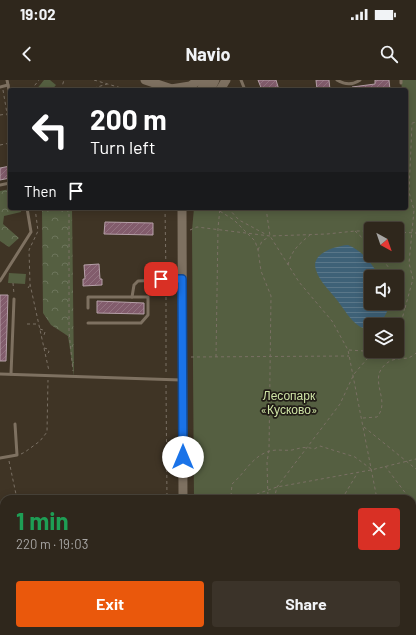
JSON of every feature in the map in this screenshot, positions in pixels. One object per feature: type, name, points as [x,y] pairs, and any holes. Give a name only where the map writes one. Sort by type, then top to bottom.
[{"type":"main road","points":[[180,88],[190,86],[199,80]]},
{"type":"main road","points":[[148,81],[164,88]]},
{"type":"main road","points":[[182,210],[183,495]]},
{"type":"lane","points":[[7,80],[9,88]]},
{"type":"lane","points":[[337,80],[342,83],[351,84],[360,80]]},
{"type":"lane","points":[[351,84],[352,88]]},
{"type":"lane","points":[[1,87],[8,85]]},
{"type":"lane","points":[[0,281],[31,232],[27,210]]},
{"type":"lane","points":[[132,297],[134,285],[138,281],[182,279]]},
{"type":"lane","points":[[88,308],[88,297],[148,297],[148,315],[141,323],[88,323]]},
{"type":"lane","points":[[11,374],[14,298]]},
{"type":"lane","points":[[0,374],[48,374],[183,380]]},
{"type":"lane","points":[[0,458],[17,455],[15,424]]},
{"type":"path","points":[[33,88],[39,80]]},
{"type":"path","points":[[94,80],[121,88]]},
{"type":"path","points":[[95,88],[108,84]]},
{"type":"path","points":[[1,87],[8,120]]},
{"type":"path","points":[[0,115],[7,114]]},
{"type":"path","points":[[408,125],[416,122]]},
{"type":"path","points":[[402,318],[413,279],[410,263],[411,232],[414,210],[409,192],[412,124]]},
{"type":"path","points":[[17,455],[25,452],[40,441],[47,432],[49,367],[43,348],[30,284],[29,250],[38,231],[35,210]]},
{"type":"path","points":[[69,210],[69,332],[74,376]]},
{"type":"path","points":[[165,210],[167,495]]},
{"type":"path","points":[[230,210],[239,220],[270,236]]},
{"type":"path","points":[[266,210],[270,236],[299,282],[332,321],[348,350],[354,374],[376,495]]},
{"type":"path","points":[[216,357],[218,228],[220,211],[234,220],[255,241],[261,271],[271,296],[268,495]]},
{"type":"path","points":[[189,230],[197,227],[218,228],[270,236],[364,231]]},
{"type":"path","points":[[355,231],[364,239]]},
{"type":"path","points":[[404,232],[416,233]]},
{"type":"path","points":[[288,265],[290,256],[297,246],[310,234]]},
{"type":"path","points":[[258,250],[262,241],[270,236]]},
{"type":"path","points":[[384,262],[391,270]]},
{"type":"path","points":[[13,283],[14,298]]},
{"type":"path","points":[[28,288],[30,284]]},
{"type":"path","points":[[404,293],[405,308]]},
{"type":"path","points":[[27,324],[38,324]]},
{"type":"path","points":[[39,329],[43,330],[44,332],[44,335],[41,337]]},
{"type":"path","points":[[43,348],[48,349],[49,352],[46,356]]},
{"type":"path","points":[[348,350],[364,350]]},
{"type":"path","points":[[362,418],[377,417],[382,411],[382,398],[378,380],[381,369],[389,361],[408,358],[416,353]]},
{"type":"path","points":[[191,357],[350,356]]},
{"type":"path","points":[[275,495],[277,487],[340,404],[354,374],[368,358]]},
{"type":"path","points":[[364,427],[416,469]]},
{"type":"path","points":[[231,495],[232,484],[240,478],[247,467],[258,457],[268,452],[307,447],[314,449],[320,446],[355,457],[371,470]]},
{"type":"path","points":[[8,457],[16,495]]},
{"type":"path","points":[[254,495],[277,487],[358,471],[371,470],[406,460],[416,459]]},
{"type":"path","points":[[385,466],[407,495]]},
{"type":"path","points":[[344,495],[358,471]]},
{"type":"green space","points":[[44,80],[50,80],[56,85],[54,88],[38,88]]},
{"type":"green space","name":"Лесопарк «Кусково»","points":[[401,80],[416,80],[416,495],[194,495],[192,230],[194,210],[408,210],[408,88],[402,88]]},
{"type":"green space","points":[[8,189],[8,210],[20,210],[21,212],[4,216],[3,224],[19,238],[9,247],[0,241],[0,191]]},
{"type":"green space","points":[[42,210],[72,210],[74,376],[68,336],[51,325],[43,313]]},
{"type":"green space","points":[[9,273],[26,274],[25,284],[8,283]]},
{"type":"water","points":[[348,245],[354,248],[364,256],[364,262],[369,262],[375,270],[364,270],[364,310],[387,310],[384,318],[364,318],[364,328],[353,321],[317,274],[315,264],[317,259],[325,252],[337,247]]},
{"type":"building","points":[[258,80],[276,80],[278,88],[261,88]]},
{"type":"building","points":[[316,80],[329,80],[330,88],[317,88]]},
{"type":"building","points":[[375,80],[389,80],[390,88],[352,88],[352,87],[375,84]]},
{"type":"building","points":[[8,166],[8,178],[0,180],[0,168]]},
{"type":"building","points":[[105,222],[153,223],[153,235],[104,234]]},
{"type":"building","points":[[99,264],[102,285],[83,286],[83,279],[85,279],[84,265]]},
{"type":"building","points":[[0,295],[8,295],[6,361],[0,361]]},
{"type":"building","points":[[97,301],[144,303],[144,314],[97,313]]},
{"type":"route","points":[[161,279],[182,279],[183,457]]}]
